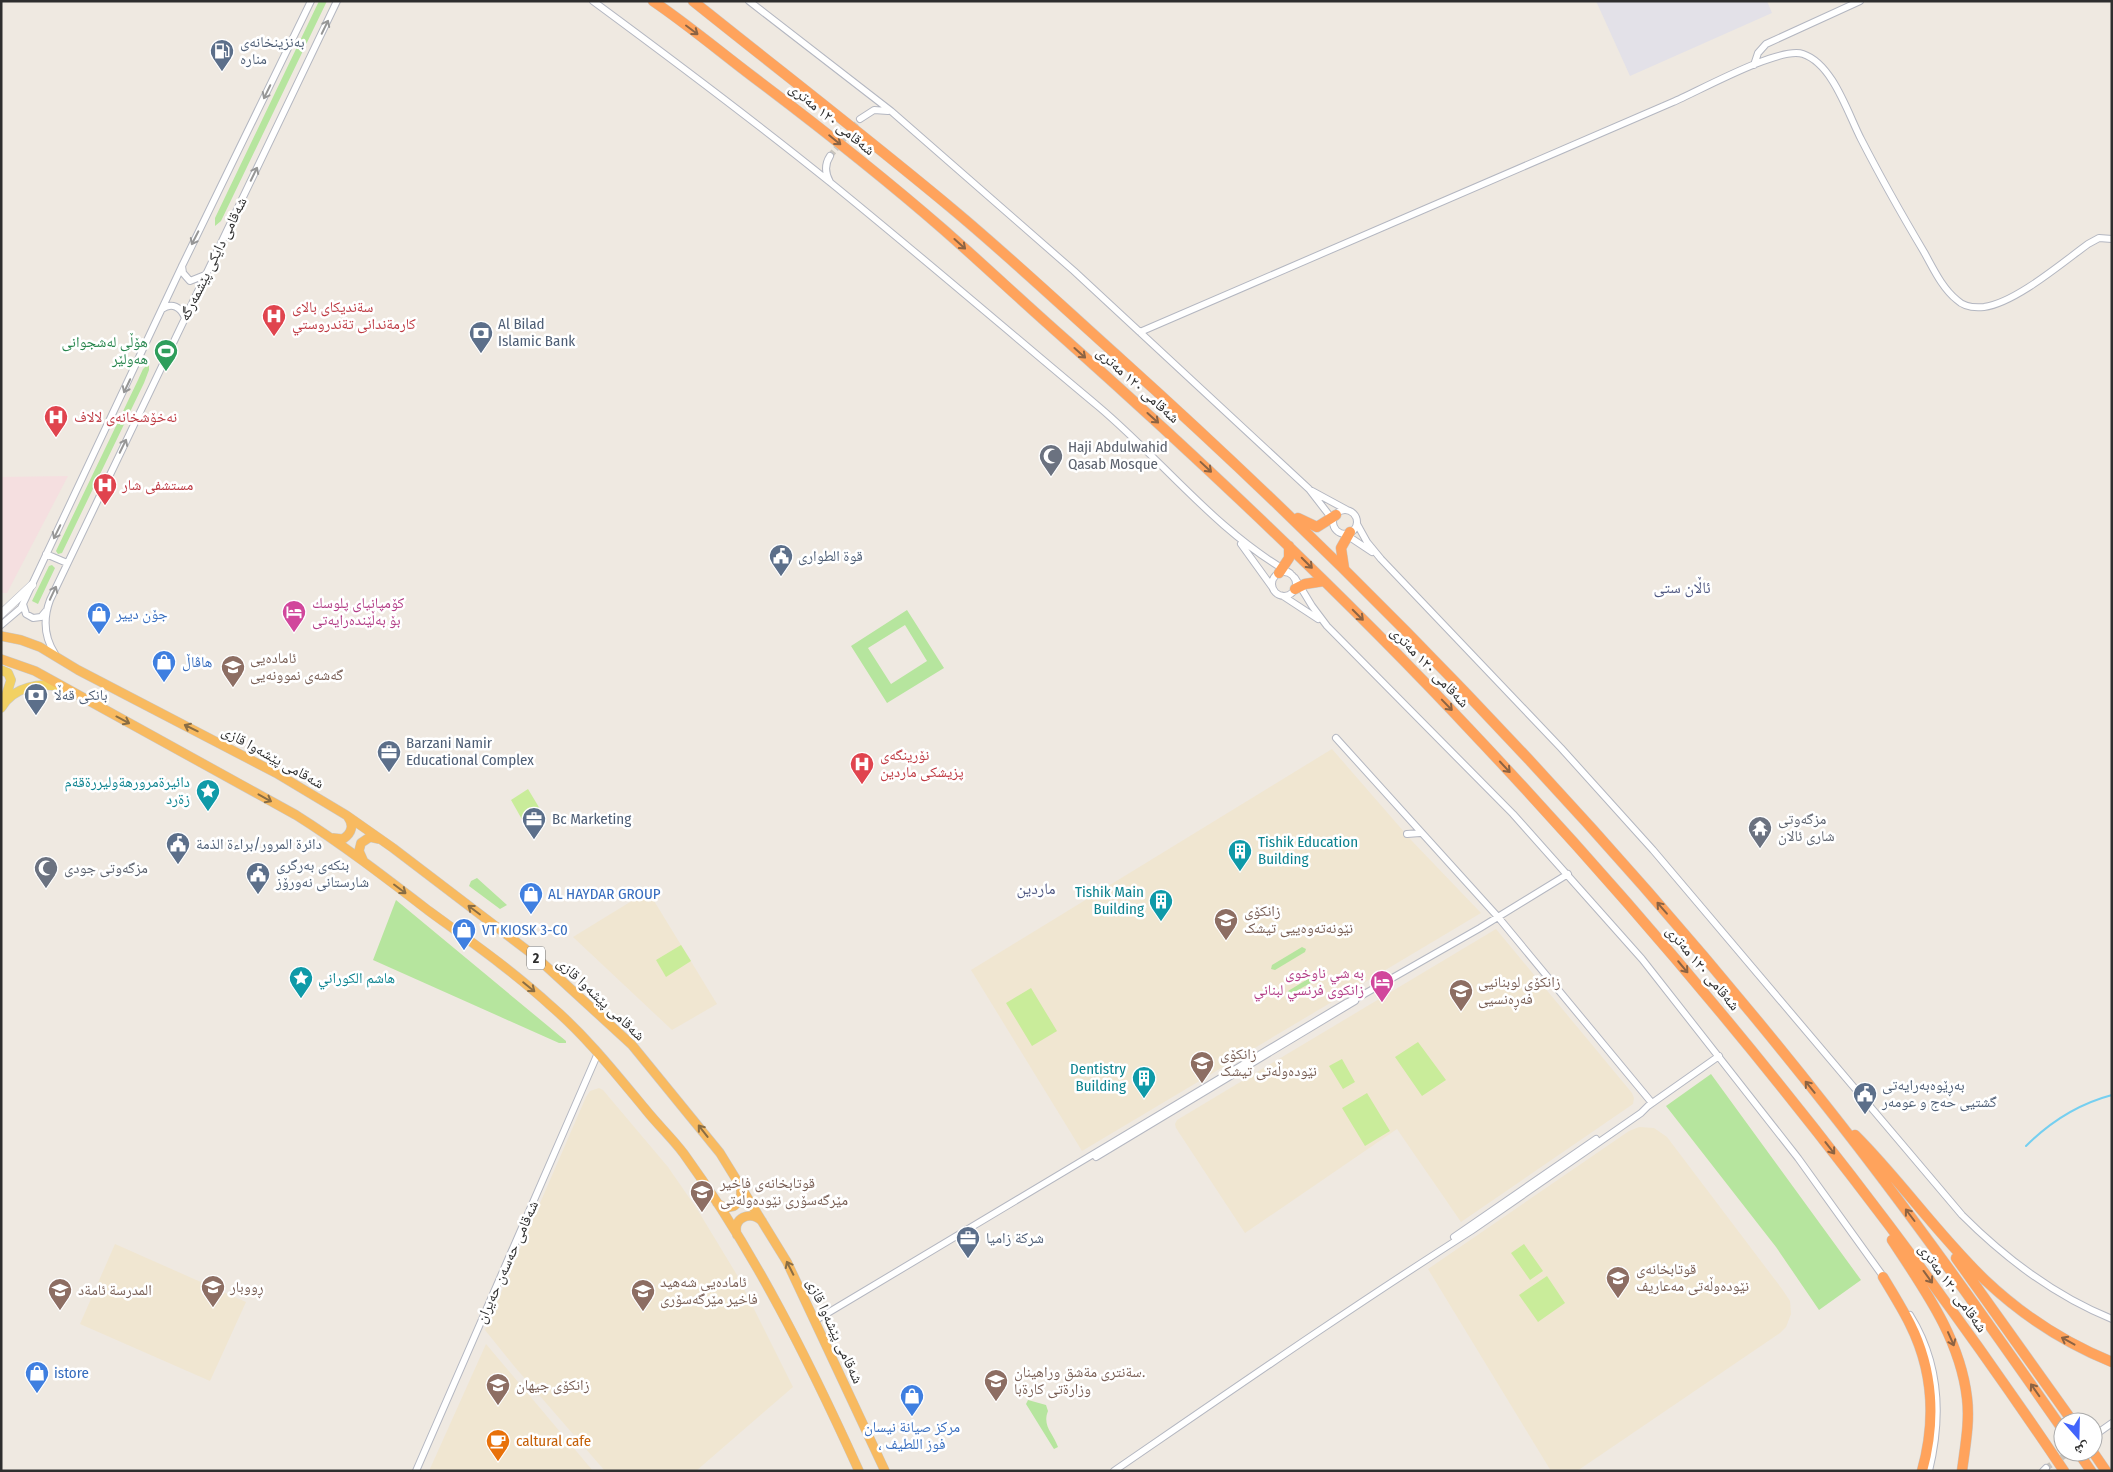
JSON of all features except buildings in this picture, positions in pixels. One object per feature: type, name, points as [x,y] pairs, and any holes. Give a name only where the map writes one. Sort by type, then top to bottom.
[{"type":"highway","name":"شەقامی ١٢٠ مەتری","points":[[653,1],[806,117],[941,227],[1170,434],[1289,546],[1472,732],[1557,823],[1702,990],[1842,1164],[1928,1278],[2064,1471]]},
{"type":"highway","name":"شەقامی ١٢٠ مەتری","points":[[693,1],[952,208],[1182,414],[1344,569],[1464,691],[1590,826],[1690,940],[1827,1107],[1964,1290],[2053,1416]]},
{"type":"highway","points":[[1283,510],[1314,527],[1319,527],[1333,518]]},
{"type":"highway","points":[[1344,569],[1341,548],[1349,531]]},
{"type":"highway","points":[[1284,572],[1289,558],[1289,546]]},
{"type":"highway","points":[[1297,585],[1324,581]]},
{"type":"highway","name":"شەقامی پێشەوا قازی","points":[[1,636],[20,640],[56,655],[78,670],[276,773],[346,815],[536,957],[632,1045],[700,1128],[739,1182],[764,1223],[787,1262],[816,1320],[885,1471]]},
{"type":"highway","name":"2","points":[[1,659],[34,671],[296,815],[331,837],[366,863],[545,1000],[598,1053],[683,1153],[717,1203],[780,1307],[859,1471]]},
{"type":"highway","points":[[331,837],[339,840],[349,835],[352,824],[346,815]]},
{"type":"highway","points":[[366,863],[359,853],[361,843],[370,837],[381,840]]},
{"type":"highway","points":[[1827,1107],[1884,1166],[1974,1269],[2019,1309],[2062,1337],[2112,1362]]},
{"type":"highway","points":[[1842,1164],[1931,1300],[1951,1338],[1958,1357],[1968,1398],[1967,1432],[1962,1471]]},
{"type":"highway","points":[[717,1203],[726,1208],[738,1203],[742,1194],[739,1182]]},
{"type":"highway","points":[[1916,1203],[1988,1300],[2066,1412]]},
{"type":"highway","points":[[738,1237],[735,1227],[744,1216],[753,1215],[764,1223]]},
{"type":"highway","points":[[1883,1277],[1911,1325],[1926,1370],[1931,1422],[1929,1445],[1922,1471]]},
{"type":"main road","points":[[1,614],[32,585]]},
{"type":"main road","points":[[1,670],[8,673],[12,680],[2,706]]},
{"type":"main road","points":[[2,706],[10,698],[27,688],[47,685],[66,689]]},
{"type":"street","name":"شەقامی دایکی پێشمەرگە","points":[[1,625],[18,613],[23,604],[182,266],[311,1]]},
{"type":"street","name":"شەقامی دایکی پێشمەرگە","points":[[56,655],[46,635],[46,611],[67,562],[337,1]]},
{"type":"street","points":[[593,1],[677,62],[831,183],[1104,411],[1234,536],[1281,596],[1327,626]]},
{"type":"street","points":[[749,1],[891,112],[1074,271],[1309,489],[1333,518],[1336,530],[1349,531],[1367,542],[1561,748],[1653,850],[1962,1215],[2003,1252],[2035,1277],[2071,1299],[2112,1319]]},
{"type":"street","points":[[1754,65],[1758,53],[1766,44],[1860,1]]},
{"type":"street","points":[[1140,332],[1648,113],[1770,58],[1796,53],[1812,58],[1823,68],[1834,83],[1876,168],[1925,254],[1948,291],[1964,305],[1974,308],[2002,303],[2018,294],[2088,244],[2099,238],[2112,239]]},
{"type":"street","points":[[860,118],[874,110],[880,109],[891,112]]},
{"type":"street","points":[[830,156],[825,170],[831,183]]},
{"type":"street","points":[[182,266],[185,276],[190,281],[206,274]]},
{"type":"street","points":[[161,310],[171,305],[176,306],[182,312],[184,318]]},
{"type":"street","points":[[1309,489],[1354,514],[1349,531]]},
{"type":"street","points":[[1333,518],[1341,510],[1348,510]]},
{"type":"street","points":[[1349,531],[1381,559]]},
{"type":"street","points":[[1234,536],[1284,572],[1297,585],[1327,626],[1466,764],[1568,874],[1642,959],[1804,1166],[1900,1298],[1918,1328],[1932,1369],[1936,1395],[1937,1419],[1929,1471]]},
{"type":"street","points":[[46,554],[67,562]]},
{"type":"street","points":[[1273,587],[1273,579],[1284,572]]},
{"type":"street","points":[[1281,596],[1290,595],[1297,585]]},
{"type":"street","points":[[23,604],[26,614],[33,618],[41,617],[46,611]]},
{"type":"street","points":[[1336,738],[1498,917],[1650,1105]]},
{"type":"street","points":[[1407,834],[1420,833]]},
{"type":"street","points":[[816,1320],[1078,1164],[1105,1152],[1348,1007],[1359,997],[1498,917],[1568,874]]},
{"type":"street","name":"شەقامی حەسەن حەیران","points":[[416,1471],[598,1053]]},
{"type":"street","points":[[1114,1471],[1719,1056]]},
{"type":"shaded area","points":[[1596,1],[1767,1],[1772,13],[1630,76]]},
{"type":"shaded area","points":[[68,476],[7,593],[1,593],[1,477]]},
{"type":"shaded area","name":"زانکۆی نێونەتەوەییی تیشک","points":[[1332,749],[1412,841],[1481,913],[1082,1151],[971,970]]},
{"type":"shaded area","points":[[648,891],[717,1004],[672,1030],[573,937]]},
{"type":"shaded area","name":"زانکۆی لوبنانیی فەڕەنسیی","points":[[1496,929],[1632,1093],[1634,1098],[1633,1104],[1461,1222],[1397,1129],[1245,1233],[1176,1128],[1177,1120]]},
{"type":"shaded area","points":[[599,1088],[603,1090],[668,1167],[697,1209],[737,1275],[793,1387],[696,1471],[605,1471],[485,1330],[586,1097],[590,1091]]},
{"type":"shaded area","name":"قوتابخانەی نێودەوڵەتی مەعاریف","points":[[1639,1127],[1654,1128],[1667,1137],[1782,1289],[1790,1301],[1791,1314],[1786,1327],[1780,1333],[1577,1471],[1551,1471],[1428,1269],[1629,1131]]},
{"type":"shaded area","points":[[115,1244],[246,1302],[210,1381],[80,1324]]},
{"type":"shaded area","name":"زانکۆی جیھان","points":[[486,1344],[593,1471],[429,1471]]},
{"type":"green space","points":[[319,1],[327,1],[221,221],[215,226],[215,218]]},
{"type":"green space","points":[[149,363],[149,370],[144,383],[62,553],[58,554],[56,551],[143,369]]},
{"type":"green space","points":[[52,565],[55,568],[38,604],[32,601],[49,566]]},
{"type":"green space","points":[[907,610],[944,668],[887,703],[851,646]],"holes":[[[905,625],[927,661],[891,684],[868,648]]]},
{"type":"green space","points":[[528,789],[546,819],[528,830],[511,800]]},
{"type":"green space","points":[[477,878],[507,905],[500,909],[469,886],[471,881]]},
{"type":"green space","points":[[396,900],[566,1041],[566,1043],[559,1043],[373,960]]},
{"type":"green space","points":[[681,945],[691,961],[666,977],[656,960]]},
{"type":"green space","points":[[1302,947],[1306,949],[1305,952],[1275,970],[1271,969],[1272,965]]},
{"type":"green space","points":[[1318,973],[1322,974],[1321,977],[1291,994],[1287,994],[1288,991]]},
{"type":"green space","points":[[1031,988],[1057,1031],[1032,1046],[1006,1003]]},
{"type":"green space","points":[[1418,1042],[1446,1080],[1422,1096],[1395,1057]]},
{"type":"green space","points":[[1342,1059],[1355,1082],[1343,1089],[1329,1066]]},
{"type":"green space","points":[[1711,1074],[1861,1280],[1819,1310],[1776,1247],[1666,1106]]},
{"type":"green space","points":[[1367,1093],[1390,1131],[1365,1146],[1342,1108]]},
{"type":"green space","points":[[1524,1244],[1543,1271],[1530,1280],[1511,1253]]},
{"type":"green space","points":[[1547,1276],[1565,1303],[1538,1322],[1519,1295]]},
{"type":"green space","points":[[1028,1400],[1046,1405],[1048,1411],[1047,1425],[1058,1447],[1054,1449],[1052,1446],[1026,1404]]},
{"type":"waterway","points":[[2026,1146],[2065,1115],[2088,1103],[2112,1095]]},
{"type":"tunnel","points":[[830,156],[860,119]]},
{"type":"tunnel","points":[[2046,1468],[2055,1462]]},
{"type":"place","name":"بەنزینخانەی منارە","points":[[222,72]]},
{"type":"place","name":"سةنديكاى بالاى كارمةندانى تةندروستي","points":[[274,337]]},
{"type":"place","name":"Al Bilad Islamic Bank","points":[[481,354]]},
{"type":"place","name":"هۆڵی لەشجوانی هەولێر","points":[[166,372]]},
{"type":"place","name":"نەخۆشخانەی لالاف","points":[[56,438]]},
{"type":"place","name":"Haji Abdulwahid Qasab Mosque","points":[[1051,477]]},
{"type":"place","name":"مستشفى شار","points":[[105,506]]},
{"type":"place","name":"قوة الطواری","points":[[781,577]]},
{"type":"place","name":"کۆمپانیای پلوسك بۆ بەڵێندەرایەتی","points":[[294,633]]},
{"type":"place","name":"جۆن دییر","points":[[99,635]]},
{"type":"place","name":"هاڤاڵ","points":[[164,683]]},
{"type":"place","name":"ئامادەیی گەشەی نموونەیی","points":[[233,688]]},
{"type":"place","name":"بانکی قەڵا","points":[[36,716]]},
{"type":"place","name":"Barzani Namir Educational Complex","points":[[389,773]]},
{"type":"place","name":"نۆرینگەی پزیشکی ماردین","points":[[862,785]]},
{"type":"place","name":"دائيرةمرورهةوليررةقةم زةرد","points":[[208,812]]},
{"type":"place","name":"Bc Marketing","points":[[534,840]]},
{"type":"place","name":"مزگەوتی شاری ئالان","points":[[1760,849]]},
{"type":"place","name":"دائرة المرور/براءة الذمة","points":[[178,865]]},
{"type":"place","name":"Tishik Education Building","points":[[1240,872]]},
{"type":"place","name":"مزگەوتی جودی","points":[[46,889]]},
{"type":"place","name":"بنکەی بەرگری شارستانی نەورۆز","points":[[258,895]]},
{"type":"place","name":"AL HAYDAR GROUP","points":[[531,915]]},
{"type":"place","name":"Tishik Main Building","points":[[1161,922]]},
{"type":"place","name":"زانکۆی نێونەتەوەییی تیشک","points":[[1226,941]]},
{"type":"place","name":"VT KIOSK 3-C0","points":[[464,951]]},
{"type":"place","name":"هاشم الكوراني","points":[[301,999]]},
{"type":"place","name":"به شي ناوخوى زانكوى فرنسي لبناني","points":[[1382,1003]]},
{"type":"place","name":"زانکۆی لوبنانیی فەڕەنسیی","points":[[1461,1012]]},
{"type":"place","name":"زانکۆی نێودەوڵەتی تیشک","points":[[1202,1084]]},
{"type":"place","name":"Dentistry Building","points":[[1144,1099]]},
{"type":"place","name":"بەڕێوەبەرایەتی گشتیی حەج و عومەر","points":[[1865,1115]]},
{"type":"place","name":"قوتابخانەی فاخیر مێرگەسۆری نێودەوڵەتی","points":[[702,1213]]},
{"type":"place","name":"شركة زاميا","points":[[968,1259]]},
{"type":"place","name":"قوتابخانەی نێودەوڵەتی مەعاریف","points":[[1618,1299]]},
{"type":"place","name":"ڕووبار","points":[[213,1308]]},
{"type":"place","name":"المدرسة ئامةد","points":[[60,1311]]},
{"type":"place","name":"ئامادەیی شەهید فاخیر مێرگەسۆری","points":[[643,1312]]},
{"type":"place","name":"istore","points":[[37,1394]]},
{"type":"place","name":"سةنترى مةشق وراهينان. وزارةتى كارةبا","points":[[996,1402]]},
{"type":"place","name":"زانکۆی جیھان","points":[[498,1406]]},
{"type":"place","name":"مركز صيانة نيسان ، فوز اللطيف","points":[[912,1417]]},
{"type":"place","name":"caltural cafe","points":[[498,1462]]},
{"type":"district","name":"ئاڵان ستی","points":[[1682,587]]},
{"type":"district","name":"ماردین","points":[[1036,888]]}]
